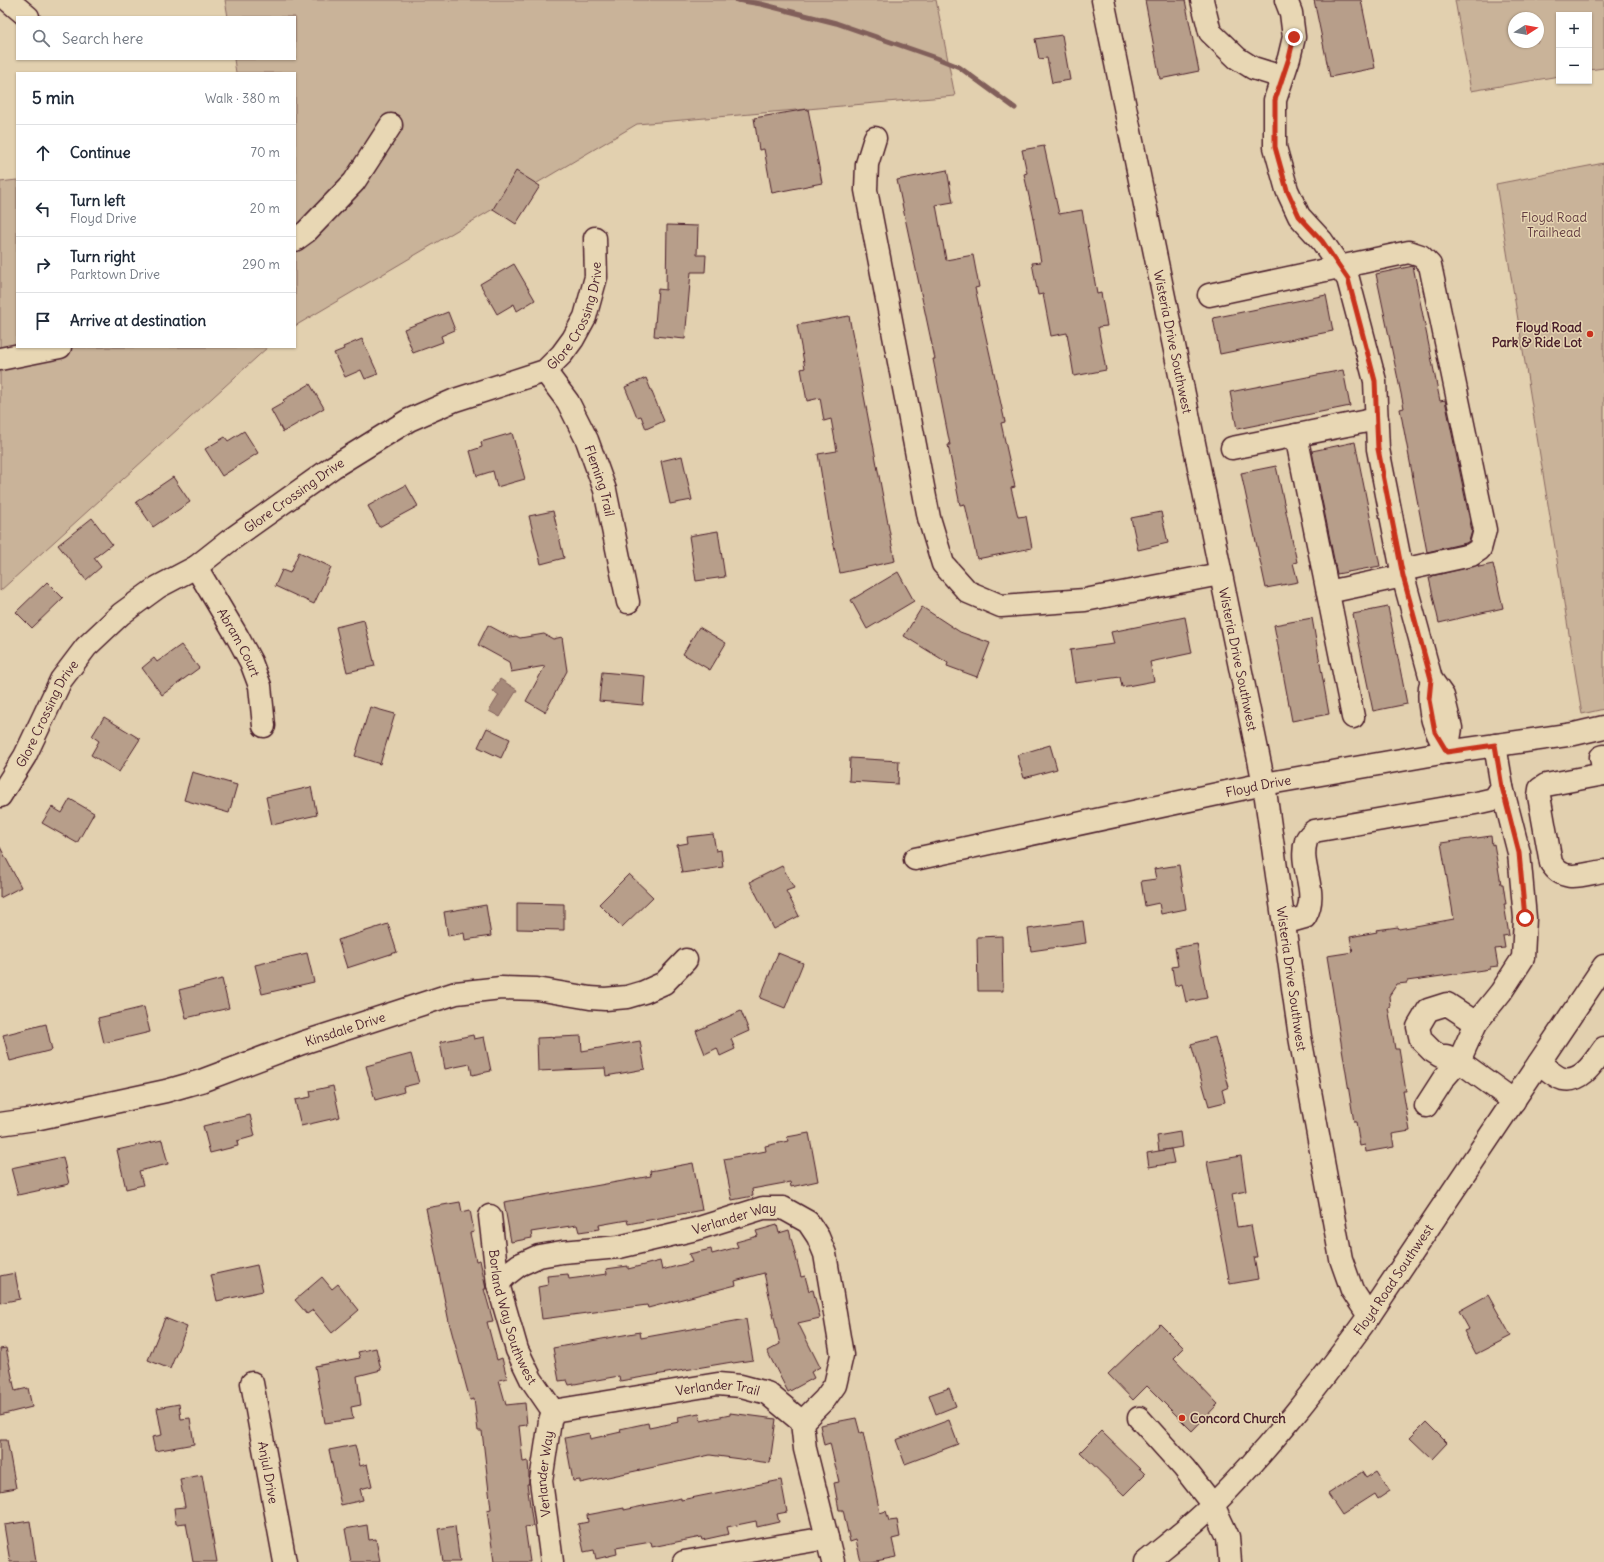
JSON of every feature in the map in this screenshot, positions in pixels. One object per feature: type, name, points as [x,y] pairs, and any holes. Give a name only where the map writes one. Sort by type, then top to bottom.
[{"type":"street","points":[[8,0],[27,16]]},
{"type":"street","name":"Wisteria Drive Southwest","points":[[1103,0],[1264,784],[1300,1037],[1341,1259],[1352,1290],[1369,1316]]},
{"type":"street","points":[[1202,0],[1210,32],[1237,58],[1253,68],[1282,77]]},
{"type":"street","points":[[1286,0],[1291,13],[1294,37],[1289,58],[1275,100],[1275,147],[1287,190],[1299,216],[1322,241],[1348,279],[1375,381],[1378,449],[1403,573],[1431,679],[1429,700],[1435,732],[1447,752]]},
{"type":"street","points":[[296,239],[306,232],[354,182],[391,124]]},
{"type":"street","points":[[874,138],[867,164],[866,190],[929,518],[943,564],[968,592],[1002,606],[1085,600],[1220,574]]},
{"type":"street","name":"Glore Crossing Drive","points":[[0,796],[25,756],[62,680],[86,647],[121,614],[158,587],[196,567],[229,541],[333,467],[409,420],[455,400],[545,371],[570,344],[585,317],[596,277],[595,238]]},
{"type":"street","points":[[1209,295],[1409,252],[1421,256],[1430,265],[1486,530],[1480,549],[1471,555],[1328,592]]},
{"type":"street","points":[[0,359],[55,348]]},
{"type":"street","name":"Fleming Trail","points":[[545,371],[568,402],[587,440],[606,490],[628,602]]},
{"type":"street","points":[[1232,448],[1377,419]]},
{"type":"street","points":[[1296,435],[1353,717]]},
{"type":"street","name":"Abram Court","points":[[196,567],[251,662],[260,686],[264,726]]},
{"type":"street","name":"Floyd Drive","points":[[915,859],[1264,784],[1447,752],[1574,734],[1604,727]]},
{"type":"street","points":[[1426,1106],[1444,1078],[1458,1061],[1476,1023],[1501,992],[1523,958],[1525,918],[1519,853],[1502,787],[1495,745]]},
{"type":"street","points":[[1604,756],[1601,757],[1604,774],[1546,785],[1540,789],[1539,796],[1551,863],[1555,869],[1561,874],[1571,877],[1604,871]]},
{"type":"street","points":[[1284,923],[1305,917],[1310,908],[1311,898],[1304,856],[1306,840],[1314,831],[1481,802],[1494,798],[1502,787]]},
{"type":"street","name":"Kinsdale Drive","points":[[0,1124],[35,1119],[166,1091],[201,1081],[302,1043],[456,993],[501,988],[537,989],[590,998],[605,999],[627,997],[644,992],[664,983],[686,960]]},
{"type":"street","name":"Floyd Road Southwest","points":[[1146,1562],[1213,1505],[1297,1412],[1335,1363],[1369,1316],[1604,966]]},
{"type":"street","points":[[1476,1023],[1447,1004],[1428,1010],[1418,1027],[1421,1040],[1432,1051],[1440,1056],[1446,1056],[1458,1061],[1514,1101]]},
{"type":"street","points":[[1539,1063],[1562,1079],[1569,1079],[1585,1073],[1604,1048]]},
{"type":"street","name":"Verlander Way","points":[[498,1284],[506,1275],[519,1265],[539,1256],[562,1252],[619,1247],[696,1229],[763,1208],[783,1208],[808,1222],[818,1237],[826,1254],[842,1355],[835,1386],[825,1399],[802,1422]]},
{"type":"street","name":"Borland Way Southwest","points":[[490,1216],[498,1284],[517,1350],[531,1379],[553,1411]]},
{"type":"street","name":"Anjul Drive","points":[[252,1383],[285,1562]]},
{"type":"street","name":"Verlander Trail","points":[[553,1411],[718,1384],[741,1386],[767,1393],[802,1422]]},
{"type":"street","name":"Verlander Way","points":[[552,1562],[541,1481],[550,1421],[553,1411]]},
{"type":"street","points":[[1139,1418],[1184,1468],[1213,1505],[1228,1538],[1230,1562]]},
{"type":"street","points":[[802,1422],[805,1449],[833,1562]]},
{"type":"street","points":[[684,1562],[827,1538]]},
{"type":"green space","points":[[225,0],[936,0],[955,96],[637,124],[296,325],[296,72],[236,72],[234,60],[296,60],[296,16],[228,16]]},
{"type":"green space","points":[[1455,0],[1604,0],[1604,68],[1592,70],[1592,12],[1556,12],[1556,77],[1471,91]]},
{"type":"green space","name":"Floyd Road Trailhead","points":[[1604,163],[1604,709],[1582,714],[1496,184]]},
{"type":"green space","points":[[16,180],[16,348],[267,348],[0,591],[0,182]]},
{"type":"shaded area","points":[[500,679],[517,690],[500,717],[489,711],[499,695],[493,691]]},
{"type":"building","points":[[1145,0],[1185,0],[1199,71],[1160,79]]},
{"type":"building","points":[[1314,0],[1361,0],[1375,68],[1330,77]]},
{"type":"building","points":[[1062,35],[1070,80],[1052,83],[1047,58],[1039,59],[1035,39]]},
{"type":"building","points":[[808,109],[822,183],[772,193],[764,149],[759,150],[754,118]]},
{"type":"building","points":[[1044,146],[1059,214],[1082,210],[1097,294],[1101,293],[1107,326],[1098,327],[1106,370],[1074,376],[1067,333],[1051,336],[1043,294],[1038,295],[1032,263],[1041,262],[1034,219],[1024,174],[1027,173],[1022,150]]},
{"type":"building","points":[[947,170],[953,202],[936,205],[946,260],[973,255],[979,287],[975,288],[1005,422],[1001,423],[1015,487],[1011,488],[1018,517],[1026,516],[1032,548],[977,559],[965,504],[960,505],[933,359],[935,359],[897,180]]},
{"type":"building","points":[[516,171],[540,186],[516,224],[493,209]]},
{"type":"building","points":[[667,225],[698,226],[697,255],[706,255],[705,272],[691,272],[685,339],[654,336],[658,289],[666,290]]},
{"type":"building","points":[[514,264],[535,300],[517,311],[514,304],[497,314],[480,284]]},
{"type":"building","points":[[1413,266],[1440,401],[1445,400],[1472,531],[1469,541],[1466,543],[1427,552],[1400,409],[1404,408],[1376,274]]},
{"type":"building","points":[[1326,295],[1333,331],[1220,354],[1213,318]]},
{"type":"building","points":[[448,312],[455,330],[441,336],[443,342],[413,353],[404,329]]},
{"type":"building","points":[[849,316],[895,561],[840,573],[830,527],[818,454],[837,451],[831,419],[824,421],[820,398],[807,401],[801,369],[805,368],[797,325]]},
{"type":"building","points":[[362,339],[378,374],[365,379],[361,370],[345,377],[334,353],[344,349],[343,347]]},
{"type":"building","points":[[1343,370],[1350,406],[1237,429],[1230,392]]},
{"type":"building","points":[[646,378],[664,421],[646,429],[641,416],[637,417],[625,387]]},
{"type":"building","points":[[310,384],[324,408],[283,432],[271,410],[285,402],[283,400]]},
{"type":"building","points":[[244,431],[258,453],[222,476],[205,449],[225,437],[228,441]]},
{"type":"building","points":[[512,433],[525,479],[497,487],[493,471],[477,476],[470,451],[482,447],[481,442]]},
{"type":"building","points":[[1355,442],[1380,566],[1337,574],[1312,451]]},
{"type":"building","points":[[682,456],[692,500],[670,504],[661,461]]},
{"type":"building","points":[[1276,466],[1297,562],[1293,563],[1298,582],[1266,588],[1241,473]]},
{"type":"building","points":[[173,477],[190,502],[153,527],[136,502]]},
{"type":"building","points":[[406,485],[418,506],[379,527],[368,506]]},
{"type":"building","points":[[553,511],[564,558],[541,564],[529,516]]},
{"type":"building","points":[[1161,512],[1168,543],[1138,550],[1131,518]]},
{"type":"building","points":[[92,518],[112,544],[94,558],[101,567],[86,580],[58,545]]},
{"type":"building","points":[[718,531],[725,577],[696,581],[689,536]]},
{"type":"building","points":[[299,552],[331,567],[314,604],[275,586],[282,570],[290,573]]},
{"type":"building","points":[[1493,564],[1503,608],[1439,623],[1429,578],[1478,565],[1479,567]]},
{"type":"building","points":[[898,572],[914,601],[867,629],[851,600]]},
{"type":"building","points":[[47,582],[63,598],[32,628],[16,612]]},
{"type":"building","points":[[922,607],[960,632],[990,643],[977,677],[947,666],[948,663],[904,636]]},
{"type":"building","points":[[1388,607],[1407,704],[1373,711],[1353,614]]},
{"type":"building","points":[[1185,617],[1192,653],[1150,662],[1154,681],[1122,687],[1120,677],[1075,683],[1070,650],[1114,644],[1111,632]]},
{"type":"building","points":[[1312,618],[1329,714],[1292,721],[1274,625]]},
{"type":"building","points":[[364,620],[375,666],[347,672],[336,627]]},
{"type":"building","points":[[488,625],[510,637],[516,636],[520,638],[544,634],[553,639],[562,637],[567,671],[545,712],[526,701],[545,666],[511,672],[509,662],[478,645]]},
{"type":"building","points":[[699,627],[726,643],[710,670],[683,654]]},
{"type":"building","points":[[181,645],[199,668],[162,695],[142,668],[154,658],[157,662]]},
{"type":"building","points":[[602,672],[645,676],[643,705],[599,701]]},
{"type":"building","points":[[370,707],[395,714],[380,764],[355,756]]},
{"type":"building","points":[[104,717],[140,739],[119,772],[91,755],[99,741],[92,736]]},
{"type":"building","points":[[487,728],[510,739],[501,758],[478,747]]},
{"type":"building","points":[[1050,745],[1057,769],[1024,778],[1017,755]]},
{"type":"building","points":[[850,758],[899,761],[898,784],[849,781]]},
{"type":"building","points":[[192,772],[237,785],[229,813],[184,800]]},
{"type":"building","points":[[311,787],[317,815],[272,825],[266,797]]},
{"type":"building","points":[[70,799],[94,813],[77,843],[42,823],[52,807],[62,813]]},
{"type":"building","points":[[713,834],[716,851],[721,850],[723,867],[682,873],[677,845],[688,843],[687,837]]},
{"type":"building","points":[[1491,836],[1492,845],[1494,844],[1501,884],[1503,884],[1506,904],[1504,904],[1509,935],[1503,936],[1505,948],[1495,949],[1498,966],[1490,967],[1490,969],[1407,981],[1407,983],[1397,984],[1389,996],[1390,1006],[1388,1007],[1395,1049],[1399,1049],[1406,1091],[1403,1091],[1410,1131],[1392,1134],[1394,1147],[1366,1152],[1365,1145],[1360,1146],[1356,1122],[1354,1122],[1327,956],[1353,952],[1350,937],[1377,932],[1376,930],[1398,927],[1399,929],[1454,919],[1441,843]]},
{"type":"building","points":[[0,847],[21,887],[0,898]]},
{"type":"building","points":[[1179,865],[1186,909],[1161,914],[1159,903],[1145,906],[1141,881],[1156,879],[1154,869]]},
{"type":"building","points":[[782,866],[794,888],[786,891],[799,916],[774,929],[750,882]]},
{"type":"building","points":[[629,874],[653,897],[622,927],[599,904]]},
{"type":"building","points":[[517,903],[564,904],[564,930],[517,929]]},
{"type":"building","points":[[486,905],[491,936],[465,940],[464,933],[448,936],[444,912]]},
{"type":"building","points":[[1083,921],[1086,943],[1031,951],[1028,929]]},
{"type":"building","points":[[388,924],[397,952],[347,968],[338,940]]},
{"type":"building","points":[[1002,936],[1003,991],[978,991],[977,937]]},
{"type":"building","points":[[1197,944],[1207,998],[1186,1002],[1182,984],[1175,986],[1172,967],[1178,966],[1175,948]]},
{"type":"building","points":[[307,953],[314,982],[262,994],[255,965]]},
{"type":"building","points":[[778,953],[803,963],[785,1008],[760,998]]},
{"type":"building","points":[[222,979],[229,1008],[186,1018],[179,990]]},
{"type":"building","points":[[144,1007],[150,1032],[104,1043],[98,1018]]},
{"type":"building","points":[[741,1011],[749,1031],[731,1039],[735,1049],[720,1056],[717,1048],[705,1054],[696,1031]]},
{"type":"building","points":[[46,1024],[52,1050],[10,1061],[3,1035]]},
{"type":"building","points":[[473,1035],[474,1039],[484,1037],[491,1071],[472,1075],[470,1064],[445,1069],[440,1042]]},
{"type":"building","points":[[581,1036],[582,1051],[640,1041],[645,1069],[606,1076],[605,1068],[538,1071],[537,1038]]},
{"type":"building","points":[[1215,1037],[1229,1087],[1222,1090],[1225,1102],[1209,1106],[1191,1044]]},
{"type":"building","points":[[411,1054],[419,1083],[403,1087],[404,1092],[375,1100],[366,1066]]},
{"type":"building","points":[[333,1086],[340,1117],[301,1126],[295,1100],[311,1097],[310,1091]]},
{"type":"building","points":[[250,1115],[255,1136],[237,1141],[238,1146],[210,1153],[203,1126]]},
{"type":"building","points":[[1180,1132],[1182,1147],[1159,1151],[1157,1136]]},
{"type":"building","points":[[809,1133],[818,1181],[791,1187],[790,1182],[752,1189],[753,1196],[732,1200],[724,1159],[766,1151],[765,1146],[788,1141],[787,1137]]},
{"type":"building","points":[[162,1140],[168,1164],[139,1171],[143,1185],[126,1189],[117,1150]]},
{"type":"building","points":[[1171,1149],[1174,1163],[1149,1167],[1147,1153]]},
{"type":"building","points":[[1241,1156],[1246,1191],[1232,1194],[1237,1227],[1251,1225],[1257,1257],[1254,1257],[1258,1279],[1230,1284],[1207,1162]]},
{"type":"building","points":[[63,1157],[69,1184],[18,1195],[11,1168]]},
{"type":"building","points":[[693,1163],[702,1210],[628,1224],[627,1220],[599,1225],[600,1229],[579,1232],[577,1225],[531,1232],[532,1238],[511,1242],[504,1202],[651,1176],[650,1171]]},
{"type":"building","points":[[460,1202],[462,1212],[470,1210],[474,1232],[470,1233],[476,1261],[480,1260],[486,1289],[484,1289],[493,1321],[487,1322],[497,1360],[502,1358],[507,1378],[499,1380],[506,1405],[525,1403],[527,1425],[519,1426],[523,1462],[528,1461],[529,1484],[527,1484],[533,1526],[525,1527],[530,1562],[494,1562],[487,1510],[491,1509],[482,1431],[478,1431],[474,1399],[470,1400],[449,1322],[426,1208]]},
{"type":"building","points":[[777,1225],[779,1233],[789,1230],[801,1277],[805,1276],[809,1291],[813,1290],[820,1318],[798,1323],[820,1367],[811,1372],[814,1378],[788,1392],[767,1351],[780,1344],[764,1273],[735,1281],[736,1285],[648,1308],[647,1305],[542,1319],[538,1287],[548,1285],[547,1276],[568,1274],[569,1279],[607,1274],[606,1269],[628,1266],[628,1269],[660,1261],[662,1270],[692,1262],[689,1254],[711,1249],[712,1254],[738,1247],[736,1242],[758,1236],[756,1231]]},
{"type":"building","points":[[257,1265],[263,1291],[217,1301],[211,1275]]},
{"type":"building","points":[[15,1273],[20,1299],[0,1303],[0,1276]]},
{"type":"building","points":[[322,1277],[332,1289],[338,1284],[359,1310],[332,1333],[313,1310],[307,1314],[295,1300]]},
{"type":"building","points":[[1488,1295],[1511,1336],[1476,1354],[1464,1331],[1469,1329],[1459,1311]]},
{"type":"building","points":[[165,1318],[187,1327],[170,1369],[148,1360]]},
{"type":"building","points":[[746,1319],[753,1360],[732,1362],[620,1381],[619,1376],[569,1385],[567,1380],[559,1381],[553,1348],[640,1332],[641,1338]]},
{"type":"building","points":[[1160,1324],[1184,1348],[1174,1358],[1218,1404],[1192,1431],[1147,1386],[1133,1400],[1108,1374]]},
{"type":"building","points":[[6,1348],[15,1391],[28,1388],[32,1407],[0,1415],[0,1349]]},
{"type":"building","points":[[376,1348],[381,1370],[357,1376],[361,1405],[351,1407],[353,1419],[325,1423],[315,1366],[360,1358],[358,1352]]},
{"type":"building","points":[[949,1388],[956,1406],[936,1414],[929,1395]]},
{"type":"building","points":[[179,1404],[181,1419],[190,1418],[194,1444],[155,1451],[152,1437],[162,1435],[157,1408]]},
{"type":"building","points":[[699,1413],[701,1421],[730,1415],[730,1413],[776,1419],[770,1463],[710,1455],[580,1483],[580,1480],[573,1481],[565,1438],[589,1433],[590,1439],[621,1432],[620,1429],[648,1423],[649,1428],[679,1422],[678,1417]]},
{"type":"building","points":[[856,1418],[860,1433],[863,1432],[880,1513],[886,1511],[889,1521],[897,1520],[900,1537],[892,1539],[896,1557],[871,1562],[861,1562],[856,1540],[850,1542],[843,1510],[839,1510],[834,1483],[839,1482],[830,1443],[824,1445],[820,1425]]},
{"type":"building","points":[[949,1420],[958,1444],[905,1464],[896,1440]]},
{"type":"building","points":[[1426,1422],[1447,1443],[1432,1459],[1410,1438]]},
{"type":"building","points":[[1101,1431],[1145,1474],[1124,1495],[1080,1452]]},
{"type":"building","points":[[0,1440],[7,1440],[16,1488],[0,1491]]},
{"type":"building","points":[[355,1445],[360,1466],[367,1464],[372,1486],[360,1489],[363,1500],[341,1505],[329,1450]]},
{"type":"building","points":[[1377,1471],[1390,1491],[1378,1499],[1375,1494],[1342,1515],[1328,1494],[1362,1472],[1366,1478]]},
{"type":"building","points":[[202,1475],[217,1562],[193,1562],[186,1523],[176,1524],[174,1508],[185,1507],[180,1479]]},
{"type":"building","points":[[781,1480],[787,1512],[777,1514],[779,1522],[757,1527],[756,1521],[727,1527],[729,1534],[702,1540],[701,1537],[652,1547],[651,1542],[616,1548],[617,1554],[596,1559],[594,1550],[584,1552],[578,1524],[588,1522],[587,1515],[624,1508],[624,1510],[681,1498],[681,1500]]},
{"type":"building","points":[[30,1521],[36,1562],[10,1562],[4,1525]]},
{"type":"building","points":[[367,1525],[369,1540],[376,1539],[380,1562],[351,1562],[345,1529]]},
{"type":"building","points":[[455,1526],[460,1562],[443,1562],[438,1529]]},
{"type":"waterway","points":[[737,0],[761,4],[836,23],[934,57],[959,67],[1015,108]]},
{"type":"place","name":"Floyd Road Park & Ride Lot","points":[[1590,334]]},
{"type":"place","name":"Concord Church","points":[[1182,1418]]},
{"type":"route","points":[[1294,37],[1289,58],[1275,100],[1275,147],[1287,190],[1299,216],[1322,241],[1348,279],[1375,381],[1378,449],[1403,576],[1431,679],[1429,700],[1435,732],[1447,752],[1495,745],[1502,787],[1519,853],[1525,918]]}]
